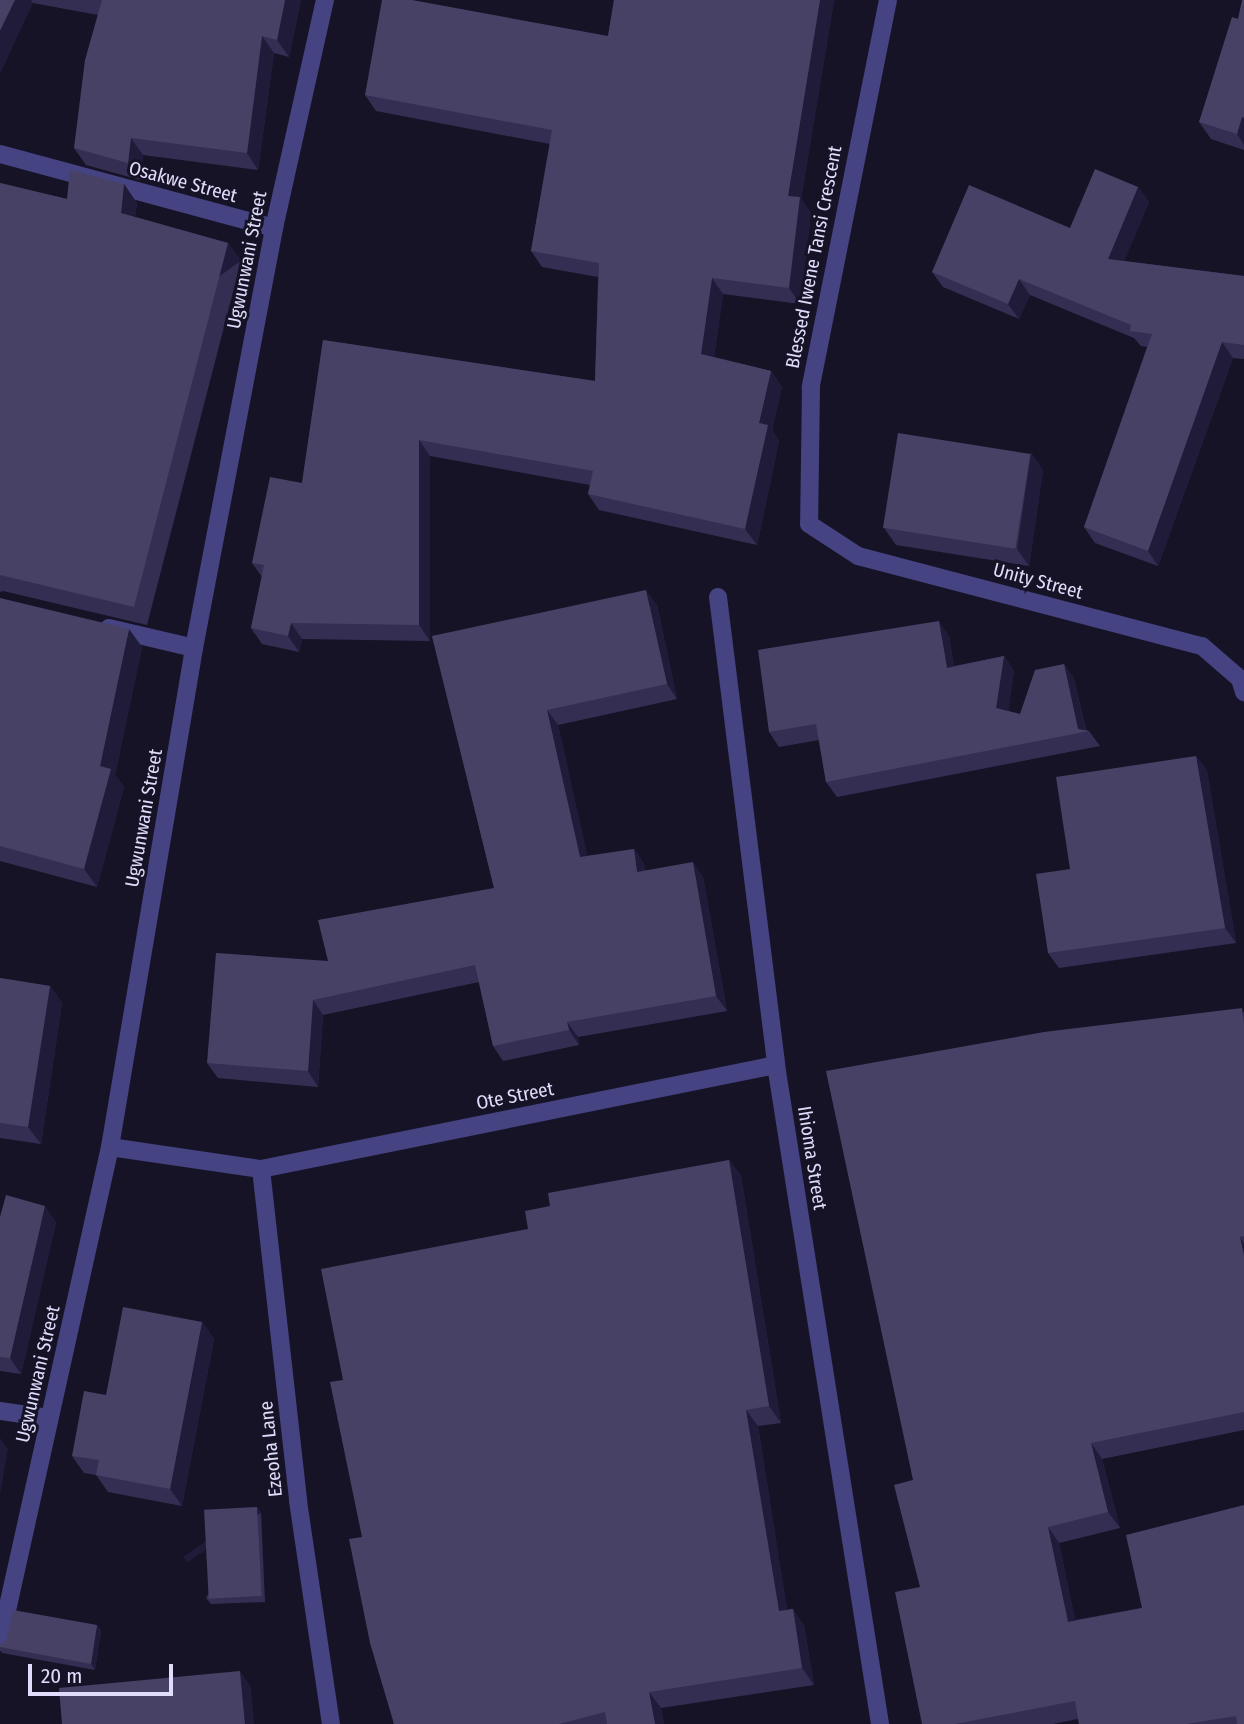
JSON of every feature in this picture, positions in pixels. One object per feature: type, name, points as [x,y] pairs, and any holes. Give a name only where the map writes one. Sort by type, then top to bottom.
[{"type":"street","name":"Ugwunwani Street","points":[[0,1642],[110,1147],[194,648],[274,228],[325,0]]},
{"type":"street","name":"Blessed Iwene Tansi Crescent","points":[[809,524],[811,387],[888,0]]},
{"type":"street","name":"Osakwe Street","points":[[0,154],[274,228]]},
{"type":"street","name":"Unity Street","points":[[809,524],[858,556],[1202,646],[1243,681]]},
{"type":"street","name":"Ihioma Street","points":[[718,597],[776,1065],[880,1724]]},
{"type":"street","points":[[90,624],[194,648]]},
{"type":"street","name":"Ote Street","points":[[110,1147],[261,1169],[776,1065]]},
{"type":"street","name":"Ezeoha Lane","points":[[261,1169],[298,1501],[331,1724]]},
{"type":"street","points":[[0,1411],[49,1418]]},
{"type":"building","points":[[0,0],[15,0],[0,31]]},
{"type":"building","points":[[102,0],[285,0],[277,40],[262,36],[247,153],[131,138],[128,163],[74,148],[85,60]]},
{"type":"building","points":[[382,0],[412,0],[608,36],[614,0],[820,0],[788,196],[800,197],[789,288],[712,278],[701,354],[771,371],[759,423],[768,425],[745,529],[588,494],[593,471],[419,440],[419,625],[291,623],[288,636],[251,628],[264,565],[252,563],[270,477],[302,483],[323,340],[595,381],[599,263],[531,251],[552,130],[365,95]]},
{"type":"building","points":[[1242,0],[1244,117],[1237,134],[1199,122],[1232,17],[1238,19]]},
{"type":"building","points":[[1095,169],[1138,187],[1108,259],[1244,276],[1244,345],[1222,342],[1148,551],[1084,527],[1152,334],[1130,331],[1131,325],[1019,279],[1008,304],[932,272],[969,185],[1070,228]]},
{"type":"building","points":[[70,170],[124,184],[121,213],[228,243],[134,607],[0,575],[0,183],[67,199]]},
{"type":"building","points":[[898,433],[1030,454],[1015,549],[883,528]]},
{"type":"building","points":[[646,590],[667,684],[547,710],[580,857],[634,849],[637,872],[693,862],[716,996],[567,1022],[569,1030],[493,1046],[475,965],[313,1000],[308,1071],[207,1063],[216,953],[328,961],[318,920],[494,888],[432,636]]},
{"type":"building","points":[[0,598],[129,629],[100,766],[111,769],[84,869],[0,846]]},
{"type":"building","points":[[939,621],[947,668],[1004,656],[996,708],[1020,714],[1035,670],[1064,664],[1078,729],[1089,731],[826,782],[816,724],[769,732],[758,650]]},
{"type":"building","points":[[1196,756],[1225,928],[1048,953],[1036,874],[1070,869],[1056,777]]},
{"type":"building","points":[[0,978],[50,986],[28,1127],[0,1123]]},
{"type":"building","points":[[1242,1008],[1244,1236],[1240,1237],[1244,1256],[1244,1412],[1091,1443],[1108,1512],[1048,1527],[1068,1622],[1142,1608],[1126,1535],[1244,1505],[1244,1724],[1237,1724],[1236,1716],[1186,1724],[1079,1724],[1075,1701],[955,1724],[922,1724],[895,1592],[920,1587],[894,1485],[913,1480],[826,1071],[1044,1032]]},
{"type":"building","points":[[729,1160],[769,1406],[746,1410],[779,1611],[793,1609],[802,1668],[649,1692],[655,1724],[607,1724],[605,1712],[559,1724],[394,1724],[370,1643],[349,1539],[362,1537],[330,1382],[343,1380],[321,1269],[528,1229],[525,1211],[550,1206],[548,1193]]},
{"type":"building","points":[[6,1195],[45,1206],[10,1358],[0,1357],[0,1217]]},
{"type":"building","points":[[123,1307],[202,1322],[170,1489],[96,1475],[99,1460],[72,1456],[84,1391],[106,1395]]},
{"type":"building","points":[[257,1507],[262,1596],[209,1599],[204,1510]]},
{"type":"building","points":[[13,1610],[97,1625],[91,1664],[0,1647],[7,1639]]},
{"type":"building","points":[[240,1671],[245,1724],[62,1724],[59,1688]]}]
